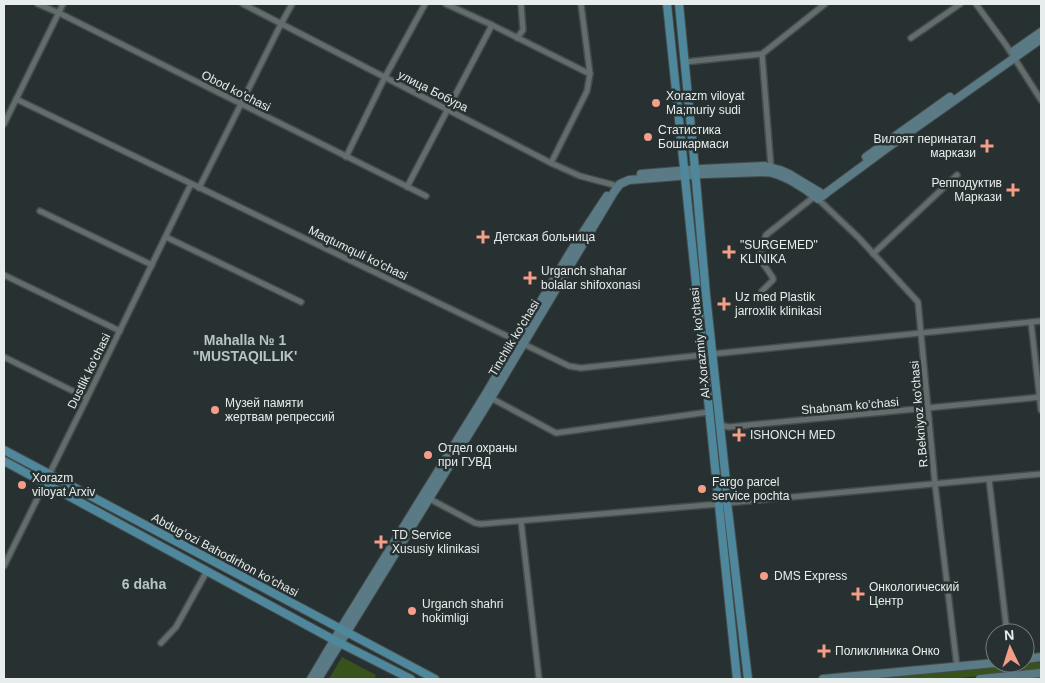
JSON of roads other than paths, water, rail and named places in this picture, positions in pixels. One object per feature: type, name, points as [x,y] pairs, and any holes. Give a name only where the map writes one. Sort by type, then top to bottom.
[{"type":"main road","name":"Al-Xorazmiy ko’chasi","points":[[667,4],[709,412],[723,504],[737,679]]},
{"type":"main road","name":"Al-Xorazmiy ko’chasi","points":[[678,4],[728,500],[723,504]]},
{"type":"main road","points":[[819,195],[1012,56],[1041,32]]},
{"type":"main road","points":[[1012,56],[1041,38]]},
{"type":"main road","points":[[616,186],[618,180],[627,176],[759,166],[771,167],[789,174],[819,195]]},
{"type":"main road","points":[[696,172],[772,172],[819,195]]},
{"type":"main road","name":"Tinchlik ko'chasi","points":[[311,679],[344,632],[487,392],[616,186]]},
{"type":"main road","name":"Tinchlik ko'chasi","points":[[426,497],[491,398],[520,342]]},
{"type":"main road","name":"Abdug’ozi Bahodirhon ko’chasi","points":[[4,450],[435,679]]},
{"type":"main road","name":"Abdug’ozi Bahodirhon ko’chasi","points":[[4,461],[411,679]]},
{"type":"main road","name":"Al-Xorazmiy ko’chasi","points":[[723,504],[728,510],[748,679]]},
{"type":"main road","name":"Tinchlik ko'chasi","points":[[318,679],[337,641]]},
{"type":"main road","points":[[823,679],[985,664]]},
{"type":"main road","points":[[980,679],[1041,673]]},
{"type":"street","name":"Obod ko'chasi","points":[[38,4],[426,196]]},
{"type":"street","points":[[4,124],[63,4]]},
{"type":"street","name":"улица Бобура","points":[[243,4],[551,163],[580,176],[616,186]]},
{"type":"street","points":[[200,188],[292,4]]},
{"type":"street","points":[[346,157],[385,77],[424,4]]},
{"type":"street","points":[[446,4],[590,74]]},
{"type":"street","points":[[517,38],[524,30],[521,4]]},
{"type":"street","points":[[551,163],[587,91],[590,74],[581,4]]},
{"type":"street","points":[[685,62],[762,54],[825,4]]},
{"type":"street","points":[[911,38],[960,4]]},
{"type":"street","points":[[976,4],[1041,100]]},
{"type":"street","points":[[407,187],[492,25]]},
{"type":"street","points":[[762,54],[771,167]]},
{"type":"street","name":"Maqtumquli ko'chasi","points":[[16,99],[570,366],[578,368],[703,355]]},
{"type":"street","points":[[873,254],[957,175]]},
{"type":"street","name":"Dustlik ko'chasi","points":[[4,566],[191,184]]},
{"type":"street","points":[[762,291],[773,278],[760,259],[766,235],[819,195]]},
{"type":"street","name":"R.Bekniyoz ko'chasi","points":[[819,195],[918,302],[935,484],[957,666]]},
{"type":"street","points":[[40,212],[152,265]]},
{"type":"street","points":[[166,237],[301,302]]},
{"type":"street","points":[[4,275],[120,331]]},
{"type":"street","points":[[712,354],[1041,321]]},
{"type":"street","points":[[1031,322],[1041,410]]},
{"type":"street","points":[[4,357],[87,398]]},
{"type":"street","name":"Shabnam ko’chasi","points":[[720,425],[729,427],[1040,397]]},
{"type":"street","points":[[491,398],[556,433],[709,412]]},
{"type":"street","points":[[426,497],[475,523],[481,524],[723,504],[1041,474]]},
{"type":"street","points":[[989,479],[1006,623]]},
{"type":"street","points":[[521,521],[539,679]]},
{"type":"street","points":[[160,643],[176,628],[207,571]]},
{"type":"place","name":"Xorazm viloyat Ma;muriy sudi","points":[[656,103]]},
{"type":"place","name":"Статистика Бошкармаси","points":[[648,137]]},
{"type":"place","name":"Вилоят перинатал маркази","points":[[987,146]]},
{"type":"place","name":"Репподуктив Маркази","points":[[1013,190]]},
{"type":"place","name":"Детская больница","points":[[483,237]]},
{"type":"place","name":"\"SURGEMED\" KLINIKA","points":[[729,252]]},
{"type":"place","name":"Urganch shahar bolalar shifoxonasi","points":[[530,278]]},
{"type":"place","name":"Uz med Plastik jarroxlik klinikasi","points":[[724,304]]},
{"type":"place","name":"Музей памяти жертвам репрессий","points":[[215,410]]},
{"type":"place","name":"ISHONCH MED","points":[[739,435]]},
{"type":"place","name":"Отдел охраны при ГУВД","points":[[428,455]]},
{"type":"place","name":"Xorazm viloyat Arxiv","points":[[22,485]]},
{"type":"place","name":"Fargo parcel service pochta","points":[[702,489]]},
{"type":"place","name":"TD Service Xususiy klinikasi","points":[[381,542]]},
{"type":"place","name":"DMS Express","points":[[764,576]]},
{"type":"place","name":"Онкологический Центр","points":[[858,594]]},
{"type":"place","name":"Urganch shahri hokimligi","points":[[412,611]]},
{"type":"place","name":"Поликлиника Онко","points":[[824,651]]},
{"type":"district","name":"Mahalla № 1 \"MUSTAQILLIK'","points":[[245,348]]},
{"type":"district","name":"6 daha","points":[[144,584]]}]
